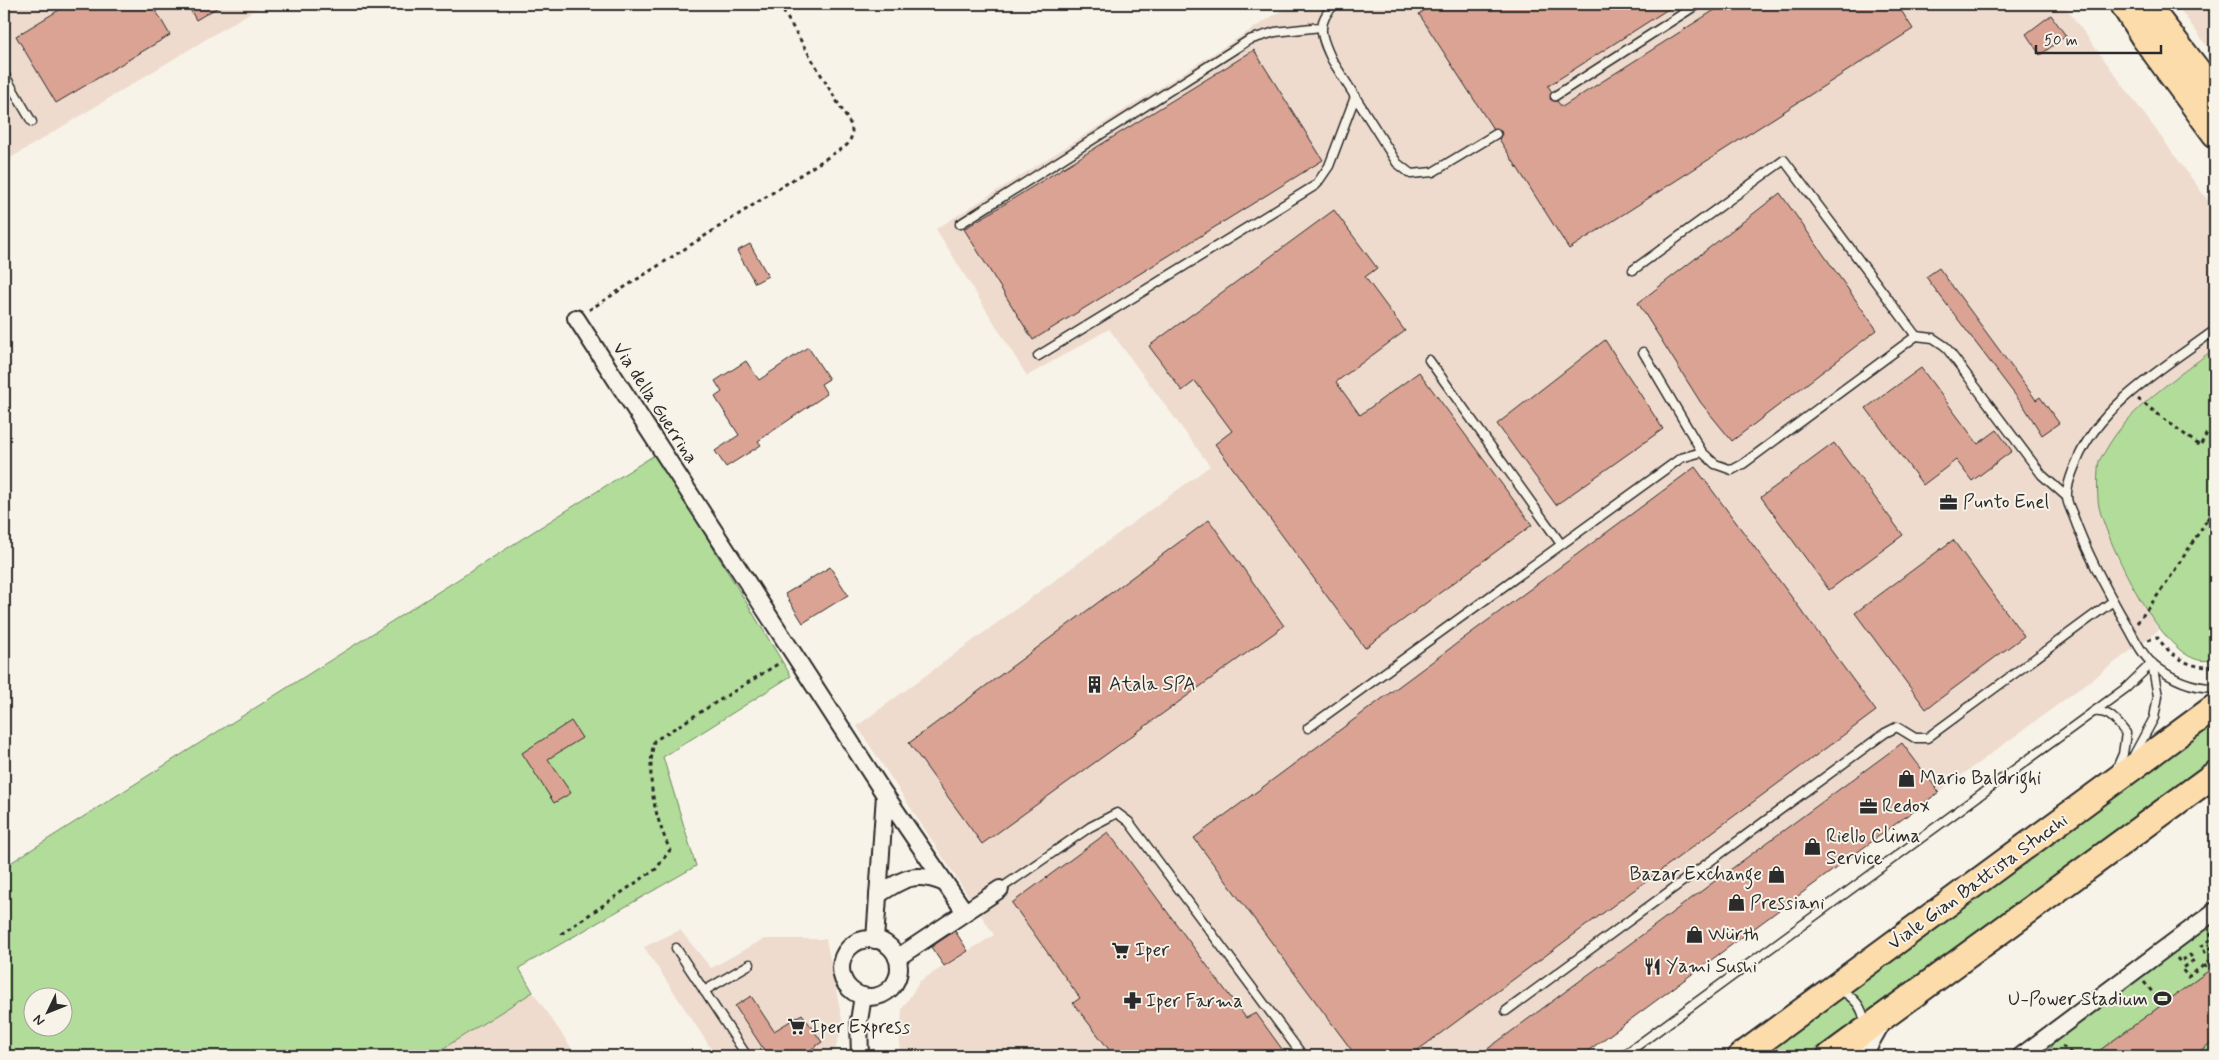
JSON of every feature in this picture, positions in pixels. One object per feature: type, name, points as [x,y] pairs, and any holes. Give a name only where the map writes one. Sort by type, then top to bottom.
[{"type":"main road","points":[[2123,4],[2154,51],[2215,134]]},
{"type":"main road","points":[[2146,4],[2215,94]]},
{"type":"main road","name":"Viale Gian Battista Stucchi","points":[[1741,1056],[2215,706]]},
{"type":"main road","points":[[1830,1056],[2215,774]]},
{"type":"street","name":"Via della Guerrina","points":[[576,318],[886,795],[965,912]]},
{"type":"street","points":[[875,940],[886,795]]},
{"type":"street","points":[[878,896],[896,883],[912,876],[930,876],[945,883]]},
{"type":"street","points":[[897,958],[1000,889]]},
{"type":"street","points":[[2021,1056],[2215,911]]},
{"type":"street","points":[[875,940],[884,943],[897,958],[898,976],[894,984],[880,995],[863,996],[850,989],[842,977],[842,961],[850,947],[858,942],[875,940]]},
{"type":"street","points":[[860,1056],[859,1021],[863,996]]},
{"type":"street","points":[[1863,1056],[1877,1034],[1875,1023]]},
{"type":"lane","points":[[1335,4],[1326,12],[1321,27],[1324,43],[1397,163],[1411,174],[1433,172],[1496,134]]},
{"type":"lane","points":[[1554,96],[1698,4]]},
{"type":"lane","points":[[960,224],[1249,40],[1274,32],[1321,27]]},
{"type":"lane","points":[[4,74],[32,122]]},
{"type":"lane","points":[[1038,356],[1316,184],[1329,166],[1355,96]]},
{"type":"lane","points":[[1633,270],[1784,160],[1916,336]]},
{"type":"lane","points":[[2067,497],[2077,460],[2089,438],[2104,417],[2130,394],[2215,330]]},
{"type":"lane","points":[[1643,352],[1702,452],[1715,464],[1732,470],[1743,464],[1916,336],[1933,338],[1945,346],[2042,475],[2067,497],[2080,535],[2113,601],[2140,647],[2152,663],[2172,678],[2200,688],[2215,688]]},
{"type":"lane","points":[[1429,360],[1561,544]]},
{"type":"lane","points":[[1308,728],[1681,458],[1702,452]]},
{"type":"lane","points":[[1506,1011],[1885,733],[1896,727],[1915,738],[1927,738],[2113,601]]},
{"type":"lane","points":[[1623,1056],[2126,688],[2152,663]]},
{"type":"lane","points":[[2111,784],[2132,758],[2154,718],[2158,696],[2152,663]]},
{"type":"lane","points":[[2092,712],[2103,711],[2112,716],[2126,734],[2123,754],[2111,784]]},
{"type":"lane","points":[[1000,889],[1090,827],[1117,813],[1129,822],[1303,1056]]},
{"type":"lane","points":[[676,948],[747,1056]]},
{"type":"lane","points":[[704,991],[750,964]]},
{"type":"lane","points":[[1834,987],[1851,997],[1857,1003],[1864,1016],[1875,1023]]},
{"type":"path","points":[[576,318],[847,145],[853,132],[851,125],[779,4]]},
{"type":"path","points":[[2130,394],[2200,446],[2207,434],[2215,438]]},
{"type":"path","points":[[2130,630],[2143,617],[2215,506]]},
{"type":"path","points":[[2207,520],[2215,524]]},
{"type":"path","points":[[2140,647],[2148,640],[2157,637],[2171,654],[2182,662],[2202,667],[2215,666]]},
{"type":"path","points":[[560,934],[656,869],[670,850],[658,823],[652,788],[651,756],[654,741],[794,654]]},
{"type":"path","points":[[2201,922],[2212,938],[2201,946],[2205,952],[2215,945]]},
{"type":"path","points":[[2168,946],[2180,962],[2190,955],[2194,960],[2182,969],[2188,977],[2215,957]]},
{"type":"path","points":[[2204,965],[2209,971]]},
{"type":"path","points":[[2135,971],[2163,1005]]},
{"type":"shaded area","points":[[4,4],[264,4],[4,162]]},
{"type":"shaded area","points":[[1292,4],[2063,4],[2215,210],[2215,348],[2144,403],[2116,556],[2159,630],[1939,792],[1902,743],[1530,1019],[1557,1056],[1548,1056],[1523,1023],[1478,1056],[899,1056],[902,1009],[920,981],[994,935],[857,726],[1210,466],[1109,329],[1027,376],[936,229]]},
{"type":"shaded area","points":[[2176,4],[2215,4],[2215,57]]},
{"type":"shaded area","points":[[680,930],[711,968],[764,939],[826,939],[843,1025],[833,1056],[716,1056],[644,947]]},
{"type":"shaded area","points":[[533,992],[577,1056],[431,1056]]},
{"type":"green space","points":[[2215,348],[2215,658],[2197,660],[2179,649],[2160,629],[2127,575],[2104,524],[2099,507],[2098,470],[2100,459],[2129,418],[2156,393]]},
{"type":"green space","points":[[656,454],[791,676],[663,757],[696,866],[519,968],[533,992],[431,1056],[4,1056],[4,867]]},
{"type":"green space","points":[[2215,719],[2215,757],[1806,1056],[1764,1056]]},
{"type":"green space","name":"U-Power Stadium","points":[[2215,921],[2215,1056],[2045,1056],[2049,1049],[2077,1021]]},
{"type":"building","points":[[69,4],[152,4],[170,35],[56,103],[16,36]]},
{"type":"building","points":[[187,4],[223,4],[196,20]]},
{"type":"building","points":[[1434,4],[1676,4],[1548,86],[1552,92],[1550,99],[1557,101],[1562,107],[1724,4],[1897,4],[1913,29],[1569,249],[1499,139],[1502,134],[1501,131],[1493,129],[1419,14]]},
{"type":"building","points":[[2051,15],[2066,36],[2040,55],[2026,34]]},
{"type":"building","points":[[1254,50],[1323,160],[1033,340],[964,229]]},
{"type":"building","points":[[1780,193],[1877,330],[1732,441],[1701,403],[1638,303]]},
{"type":"building","points":[[1334,210],[1377,268],[1365,277],[1405,331],[1336,382],[1360,415],[1419,372],[1532,525],[1365,648],[1215,444],[1232,431],[1195,381],[1182,391],[1149,346]]},
{"type":"building","points":[[750,244],[768,276],[755,283],[737,251]]},
{"type":"building","points":[[1939,268],[2036,400],[2040,397],[2059,423],[2042,435],[2025,408],[1926,277]]},
{"type":"building","points":[[1605,340],[1663,429],[1556,505],[1497,424]]},
{"type":"building","points":[[808,347],[829,379],[821,384],[827,394],[758,441],[761,445],[726,467],[715,451],[739,435],[715,397],[722,392],[715,381],[746,361],[759,380]]},
{"type":"building","points":[[1921,368],[1978,444],[1997,430],[2012,451],[1972,481],[1956,460],[1923,485],[1866,408]]},
{"type":"building","points":[[1834,443],[1903,535],[1829,590],[1761,497]]},
{"type":"building","points":[[1695,467],[1876,711],[1418,1050],[1423,1056],[1356,1056],[1194,838]]},
{"type":"building","name":"Atala SPA","points":[[1209,520],[1284,626],[982,844],[909,743]]},
{"type":"building","points":[[1953,540],[2024,636],[1926,709],[1855,613]]},
{"type":"building","points":[[830,567],[848,595],[803,623],[785,594]]},
{"type":"building","points":[[571,721],[582,738],[548,759],[571,793],[554,803],[522,753]]},
{"type":"building","points":[[1902,743],[1939,792],[1581,1056],[1478,1056]]},
{"type":"building","name":"Iper","points":[[1108,832],[1246,1018],[1256,1013],[1287,1056],[1114,1056],[1073,1003],[1080,998],[1012,903]]},
{"type":"building","points":[[955,931],[968,951],[944,966],[931,947]]},
{"type":"building","points":[[2215,966],[2215,1040],[2193,1056],[2092,1056]]},
{"type":"building","name":"Iper Express","points":[[751,996],[774,1031],[802,1014],[822,1042],[801,1056],[768,1056],[735,1006]]},
{"type":"place","name":"Punto Enel","points":[[1949,502]]},
{"type":"place","name":"Atala SPA","points":[[1095,684]]},
{"type":"place","name":"Mario Baldrighi","points":[[1906,778]]},
{"type":"place","name":"Redox","points":[[1868,806]]},
{"type":"place","name":"Riello Clima Service","points":[[1812,847]]},
{"type":"place","name":"Bazar Exchange","points":[[1776,874]]},
{"type":"place","name":"Pressiani","points":[[1736,903]]},
{"type":"place","name":"Würth","points":[[1694,934]]},
{"type":"place","name":"Iper","points":[[1121,950]]},
{"type":"place","name":"Yami Sushi","points":[[1652,966]]},
{"type":"place","name":"U-Power Stadium","points":[[2162,999]]},
{"type":"place","name":"Iper Farma","points":[[1132,1001]]},
{"type":"place","name":"Iper Express","points":[[796,1027]]}]
